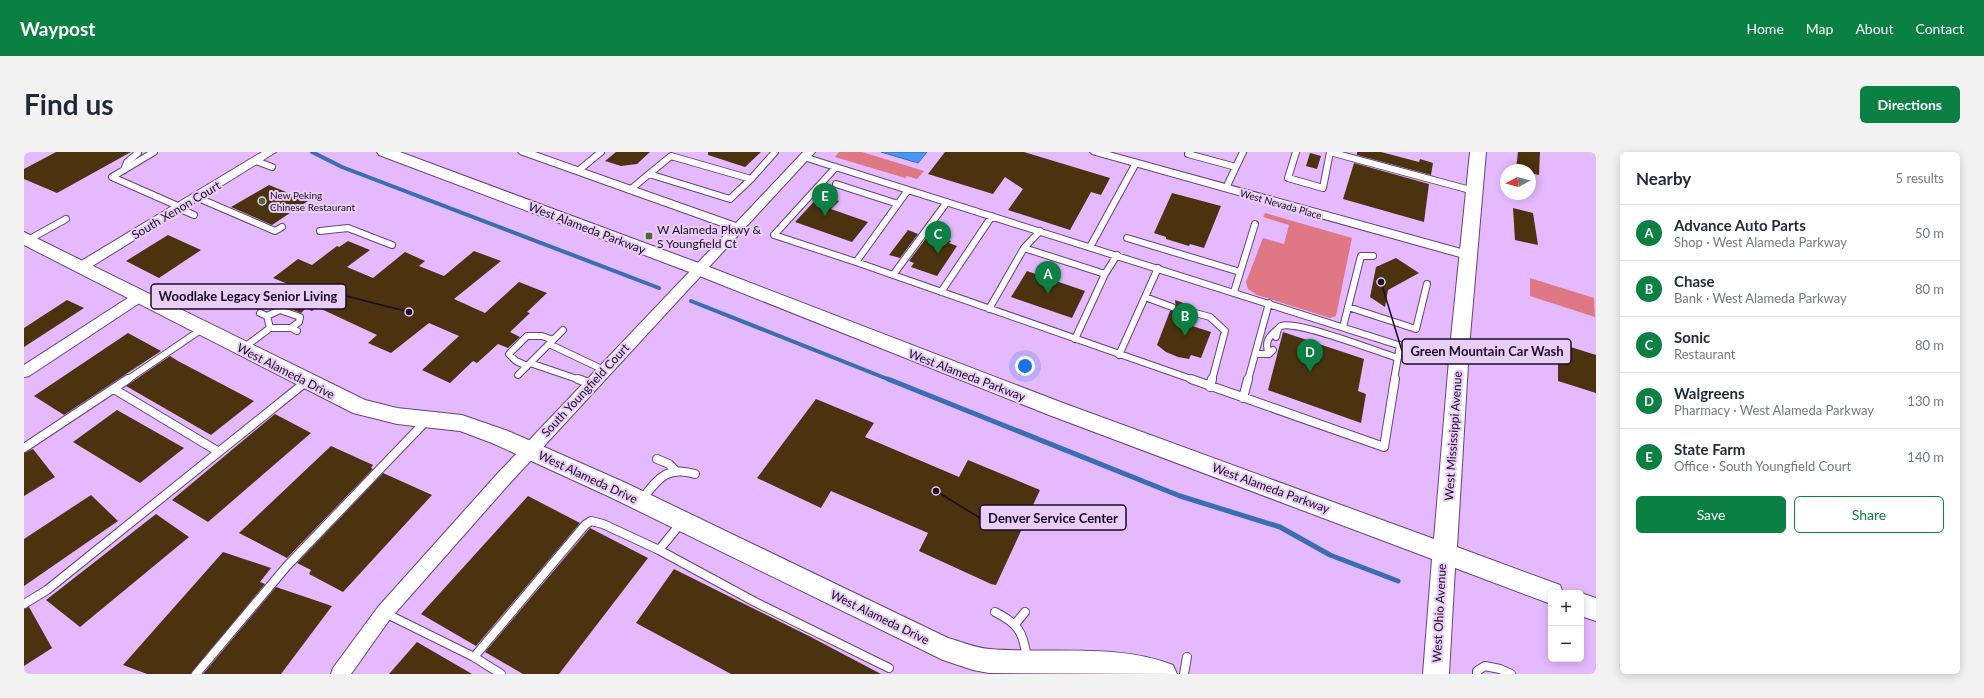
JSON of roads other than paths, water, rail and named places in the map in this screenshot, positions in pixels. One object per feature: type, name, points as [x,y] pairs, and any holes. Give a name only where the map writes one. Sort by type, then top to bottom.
[{"type":"street","name":"South Xenon Court","points":[[81,267],[270,152]]},
{"type":"street","name":"West Alameda Parkway","points":[[385,152],[698,270],[1056,409],[1548,592]]},
{"type":"street","points":[[524,152],[738,228]]},
{"type":"street","name":"West Nevada Place","points":[[1096,152],[1467,255]]},
{"type":"street","name":"West Mississippi Avenue","points":[[1443,552],[1476,152]]},
{"type":"street","name":"South Youngfield Court","points":[[340,674],[384,613],[530,450],[807,155]]},
{"type":"street","name":"West Alameda Drive","points":[[26,239],[202,329],[360,407],[385,414],[462,423],[530,450],[682,521],[943,648],[978,659],[1123,666],[1164,674]]},
{"type":"street","points":[[24,372],[145,300]]},
{"type":"street","name":"West Ohio Avenue","points":[[1436,674],[1443,552]]},
{"type":"street","points":[[1584,605],[1596,610]]},
{"type":"lane","points":[[154,152],[112,177],[194,215]]},
{"type":"lane","points":[[578,171],[601,152]]},
{"type":"lane","points":[[649,174],[730,199],[751,179],[775,152]]},
{"type":"lane","points":[[1226,188],[1243,152]]},
{"type":"lane","points":[[1296,152],[1288,178],[1323,188],[1330,152],[1474,190]]},
{"type":"lane","points":[[124,170],[125,163],[128,159],[138,153]]},
{"type":"lane","points":[[1188,154],[1236,167]]},
{"type":"lane","points":[[807,155],[836,167],[1458,364]]},
{"type":"lane","points":[[630,190],[672,156],[751,179]]},
{"type":"lane","points":[[256,161],[272,167]]},
{"type":"lane","points":[[1090,247],[1136,163]]},
{"type":"lane","points":[[836,167],[774,235],[856,262],[1384,447],[1400,345]]},
{"type":"lane","points":[[836,184],[898,204]]},
{"type":"lane","points":[[856,262],[908,190]]},
{"type":"lane","points":[[196,197],[275,231],[282,227]]},
{"type":"lane","points":[[893,275],[947,202]]},
{"type":"lane","points":[[941,292],[992,216]]},
{"type":"lane","points":[[26,239],[66,219]]},
{"type":"lane","points":[[1234,292],[1255,224]]},
{"type":"lane","points":[[320,231],[348,228],[392,245]]},
{"type":"lane","points":[[990,309],[1024,248],[1040,231]]},
{"type":"lane","points":[[1127,238],[1240,272]]},
{"type":"lane","points":[[1024,248],[1105,274]]},
{"type":"lane","points":[[1075,339],[1105,274],[1116,255]]},
{"type":"lane","points":[[1344,327],[1361,256],[1373,256]]},
{"type":"lane","points":[[1120,355],[1158,268]]},
{"type":"lane","points":[[1348,307],[1416,329],[1427,284]]},
{"type":"lane","points":[[145,300],[173,288]]},
{"type":"lane","points":[[1145,297],[1172,306]]},
{"type":"lane","points":[[1243,398],[1269,303]]},
{"type":"lane","points":[[242,349],[270,328],[294,330],[300,317],[283,308],[275,310],[267,316]]},
{"type":"lane","points":[[1184,310],[1210,317],[1225,331],[1210,387]]},
{"type":"lane","points":[[260,313],[267,316]]},
{"type":"lane","points":[[267,316],[270,328]]},
{"type":"lane","points":[[1255,354],[1271,352],[1266,347],[1269,336],[1282,326],[1302,327],[1398,358]]},
{"type":"lane","points":[[24,448],[202,329]]},
{"type":"lane","points":[[1276,337],[1278,329]]},
{"type":"lane","points":[[518,375],[563,330]]},
{"type":"lane","points":[[591,384],[516,361],[509,354],[527,336],[542,336],[604,370]]},
{"type":"lane","points":[[24,604],[47,590],[307,381]]},
{"type":"lane","points":[[114,389],[219,452]]},
{"type":"lane","points":[[196,674],[287,566],[428,419]]},
{"type":"lane","points":[[658,459],[669,464],[675,470]]},
{"type":"lane","points":[[640,501],[662,475],[675,470],[696,474]]},
{"type":"lane","points":[[474,657],[585,525],[591,521],[603,524],[659,550],[755,602],[889,668]]},
{"type":"lane","points":[[659,550],[682,521]]},
{"type":"lane","points":[[995,612],[1016,623],[1024,636],[1028,662]]},
{"type":"lane","points":[[1016,623],[1025,612]]},
{"type":"lane","points":[[384,613],[474,657],[501,674]]},
{"type":"lane","points":[[1184,674],[1187,657]]},
{"type":"lane","points":[[1477,674],[1477,671],[1485,666],[1490,671],[1512,674]]},
{"type":"water","points":[[881,152],[927,152],[918,163]]},
{"type":"waterway","points":[[312,152],[342,167],[659,288]]},
{"type":"waterway","points":[[691,301],[890,380]]},
{"type":"waterway","points":[[888,379],[1180,496],[1280,527],[1330,555],[1398,581]]},
{"type":"place","name":"New Peking Chinese Restaurant","points":[[262,201]]},
{"type":"place","name":"State Farm","points":[[825,216]]},
{"type":"place","name":"W Alameda Pkwy & S Youngfield Ct","points":[[649,236]]},
{"type":"place","name":"Sonic","points":[[938,254]]},
{"type":"place","name":"Green Mountain Car Wash","points":[[1381,282]]},
{"type":"place","name":"Advance Auto Parts","points":[[1048,294]]},
{"type":"place","name":"Woodlake Legacy Senior Living","points":[[409,312]]},
{"type":"place","name":"Chase","points":[[1185,336]]},
{"type":"place","name":"Walgreens","points":[[1310,372]]},
{"type":"place","name":"Denver Service Center","points":[[936,491]]}]
